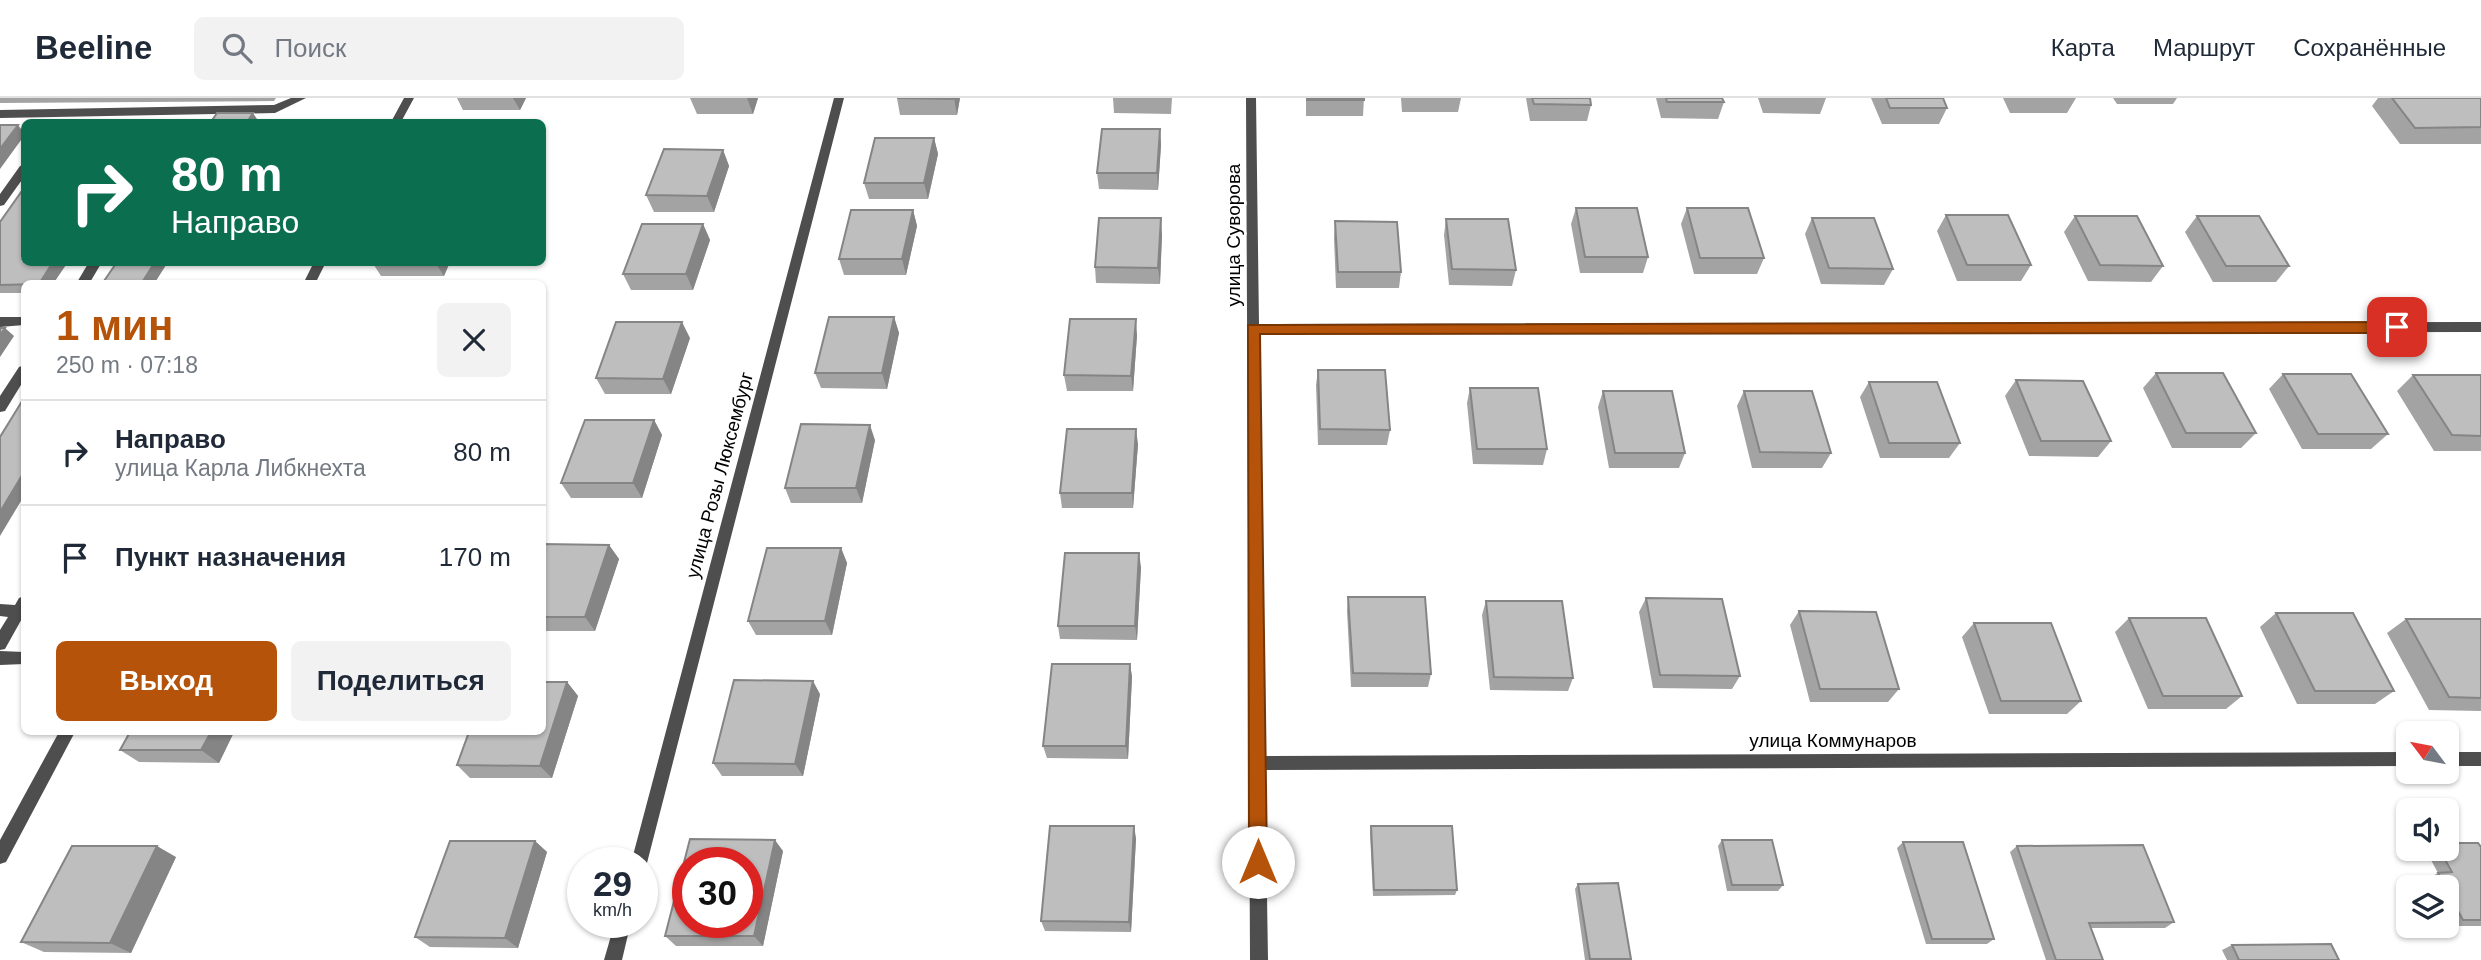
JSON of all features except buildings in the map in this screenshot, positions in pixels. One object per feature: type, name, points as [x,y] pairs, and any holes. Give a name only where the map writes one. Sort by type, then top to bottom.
[{"type":"street","points":[[0,114],[62,118],[197,110],[275,109],[301,98]]},
{"type":"street","points":[[398,119],[409,98]]},
{"type":"street","name":"улица Розы Люксембург","points":[[643,847],[839,98]]},
{"type":"street","name":"улица Суворова","points":[[1251,98],[1259,960]]},
{"type":"street","points":[[190,119],[197,110]]},
{"type":"street","points":[[0,202],[21,173]]},
{"type":"street","points":[[0,322],[21,321]]},
{"type":"street","points":[[1253,329],[2481,327]]},
{"type":"street","points":[[0,407],[21,375]]},
{"type":"street","points":[[0,610],[21,606]]},
{"type":"street","points":[[0,645],[21,608]]},
{"type":"street","points":[[0,658],[21,658]]},
{"type":"street","points":[[0,856],[65,735]]},
{"type":"street","name":"улица Коммунаров","points":[[1257,763],[2396,759]]},
{"type":"street","points":[[2459,759],[2481,759]]},
{"type":"street","points":[[613,960],[619,938]]},
{"type":"route","points":[[1258,862],[1253,329],[2397,327]]}]
